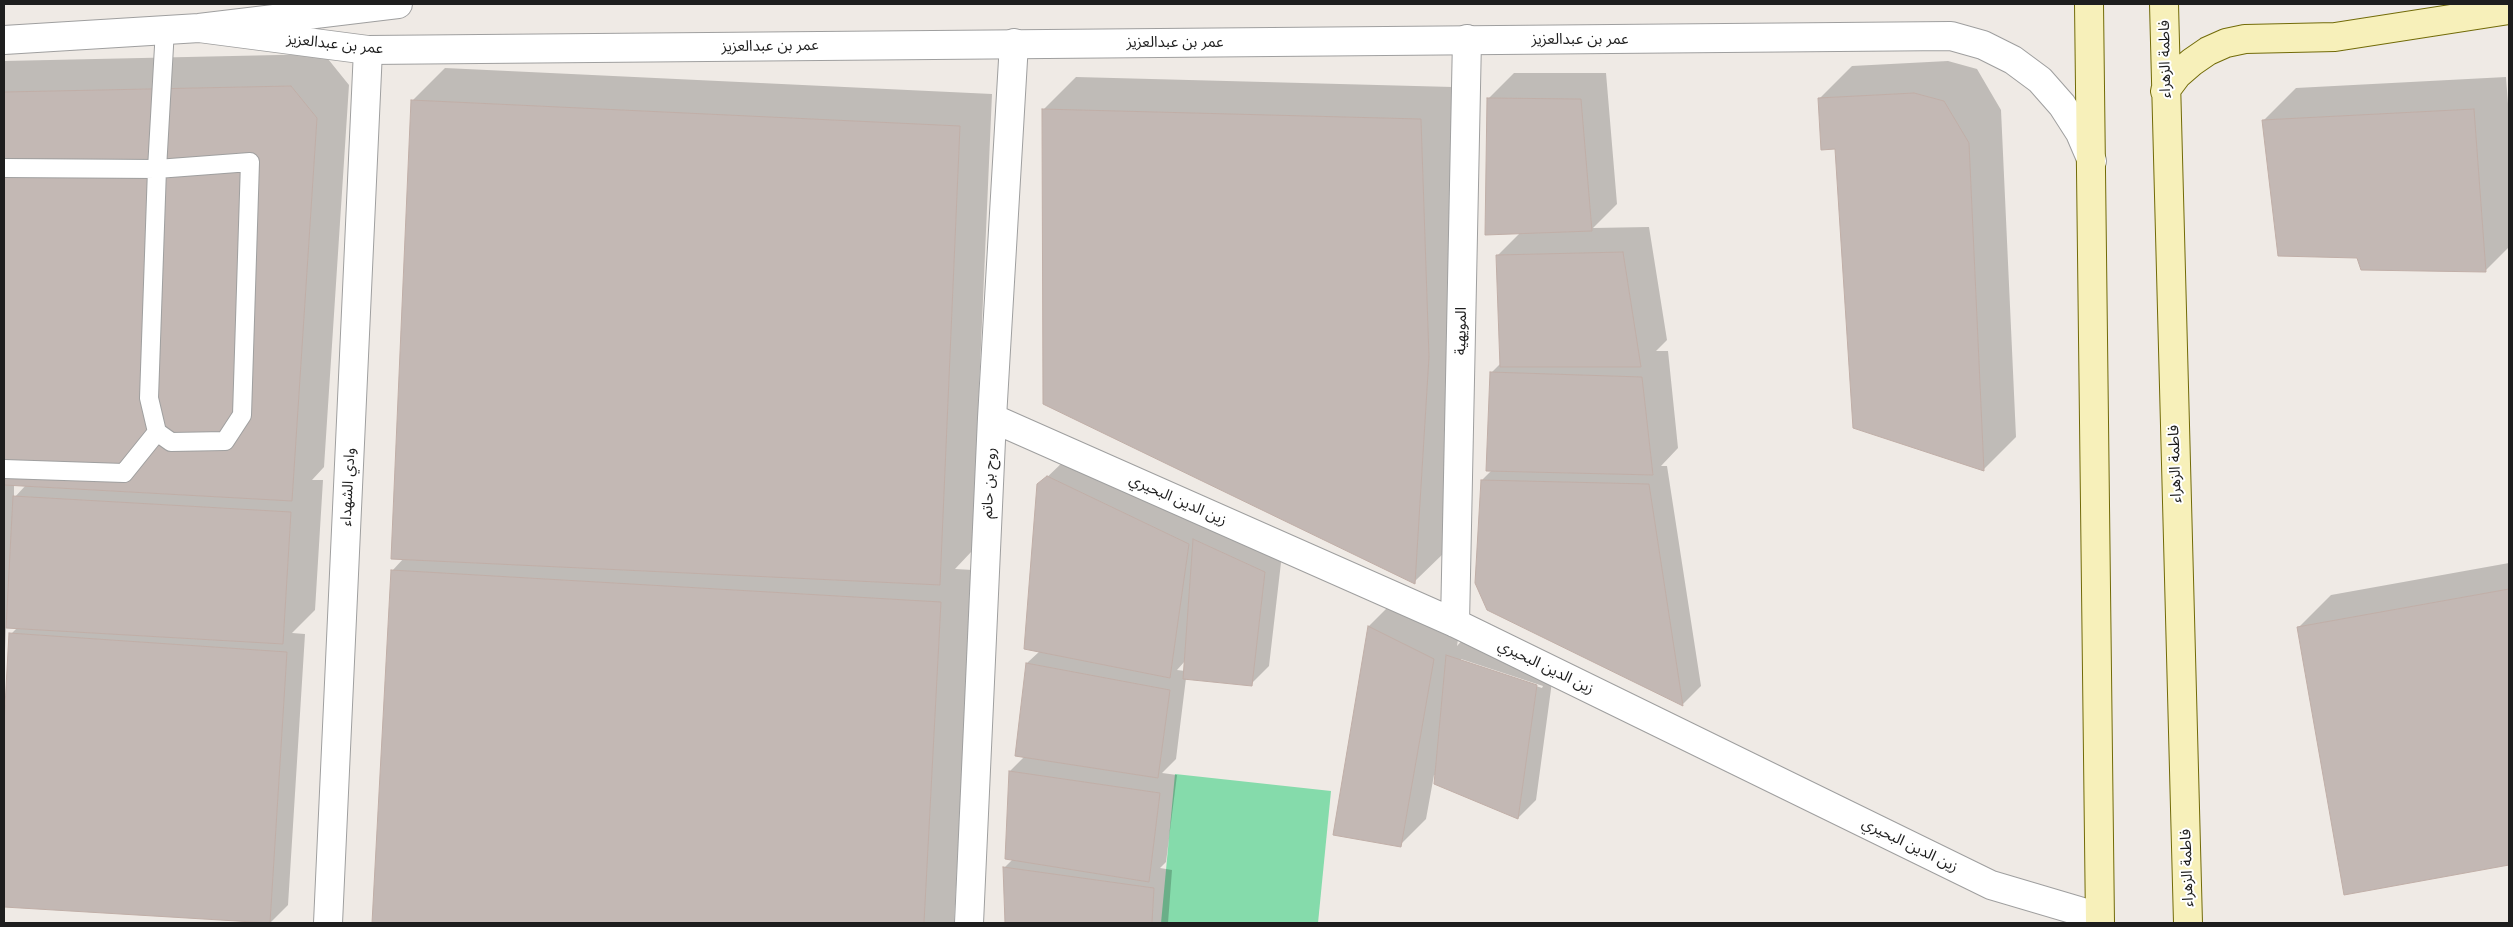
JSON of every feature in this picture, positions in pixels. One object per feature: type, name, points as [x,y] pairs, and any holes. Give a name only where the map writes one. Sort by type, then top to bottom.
[{"type":"main road","points":[[2089,4],[2093,164],[2099,920]]},
{"type":"main road","name":"فاطمة الزهراء","points":[[2164,4],[2188,923]]},
{"type":"main road","points":[[2488,4],[2509,9]]},
{"type":"main road","points":[[2165,91],[2177,75],[2192,62],[2208,51],[2226,43],[2245,39],[2335,37],[2509,9]]},
{"type":"street","name":"عمر بن عبدالعزيز","points":[[4,40],[199,28],[398,4]]},
{"type":"street","name":"عمر بن عبدالعزيز","points":[[199,28],[368,50],[1951,36],[1983,45],[2013,60],[2040,80],[2062,105],[2080,133],[2093,164]]},
{"type":"street","name":"المويهية","points":[[1454,622],[1467,39]]},
{"type":"street","name":"روح بن حاتم","points":[[969,923],[992,418],[1014,43]]},
{"type":"street","name":"وادي الشهداء","points":[[328,923],[368,50]]},
{"type":"street","name":"زين الدين البحيري","points":[[992,418],[1454,622],[1991,885],[2099,920]]},
{"type":"lane","points":[[4,168],[157,168],[250,162],[242,415],[225,441],[171,442],[157,432],[148,398],[157,168],[165,29]]},
{"type":"lane","points":[[4,469],[124,473],[157,432]]},
{"type":"green space","points":[[1175,774],[1331,791],[1318,923],[1161,923]]},
{"type":"building","points":[[291,86],[317,118],[292,501],[4,485],[4,92]]},
{"type":"building","points":[[1914,93],[1944,101],[1969,143],[1984,471],[1853,428],[1835,149],[1821,150],[1818,98]]},
{"type":"building","points":[[1487,98],[1581,99],[1592,231],[1485,235]]},
{"type":"building","points":[[411,100],[960,126],[940,585],[391,559]]},
{"type":"building","points":[[1042,109],[1421,119],[1429,357],[1415,584],[1043,404]]},
{"type":"building","points":[[2474,109],[2486,272],[2361,270],[2357,258],[2278,256],[2262,120]]},
{"type":"building","points":[[1623,252],[1641,367],[1500,367],[1496,255]]},
{"type":"building","points":[[1490,372],[1642,377],[1653,475],[1486,471]]},
{"type":"building","points":[[1047,476],[1189,544],[1170,678],[1024,649],[1037,484]]},
{"type":"building","points":[[1481,480],[1649,484],[1683,706],[1487,610],[1475,583]]},
{"type":"building","points":[[13,496],[291,512],[283,644],[6,628]]},
{"type":"building","points":[[1193,539],[1265,572],[1252,686],[1183,679]]},
{"type":"building","points":[[391,570],[941,602],[924,923],[372,923]]},
{"type":"building","points":[[2509,589],[2509,865],[2344,895],[2297,627]]},
{"type":"building","points":[[1368,626],[1434,659],[1401,847],[1333,835]]},
{"type":"building","points":[[9,633],[287,652],[270,923],[4,907],[4,724]]},
{"type":"building","points":[[1446,655],[1537,685],[1518,819],[1434,784]]},
{"type":"building","points":[[1026,663],[1170,690],[1158,778],[1015,756]]},
{"type":"building","points":[[1009,771],[1160,793],[1149,882],[1005,859]]},
{"type":"building","points":[[1003,867],[1154,888],[1152,923],[1005,923]]}]
